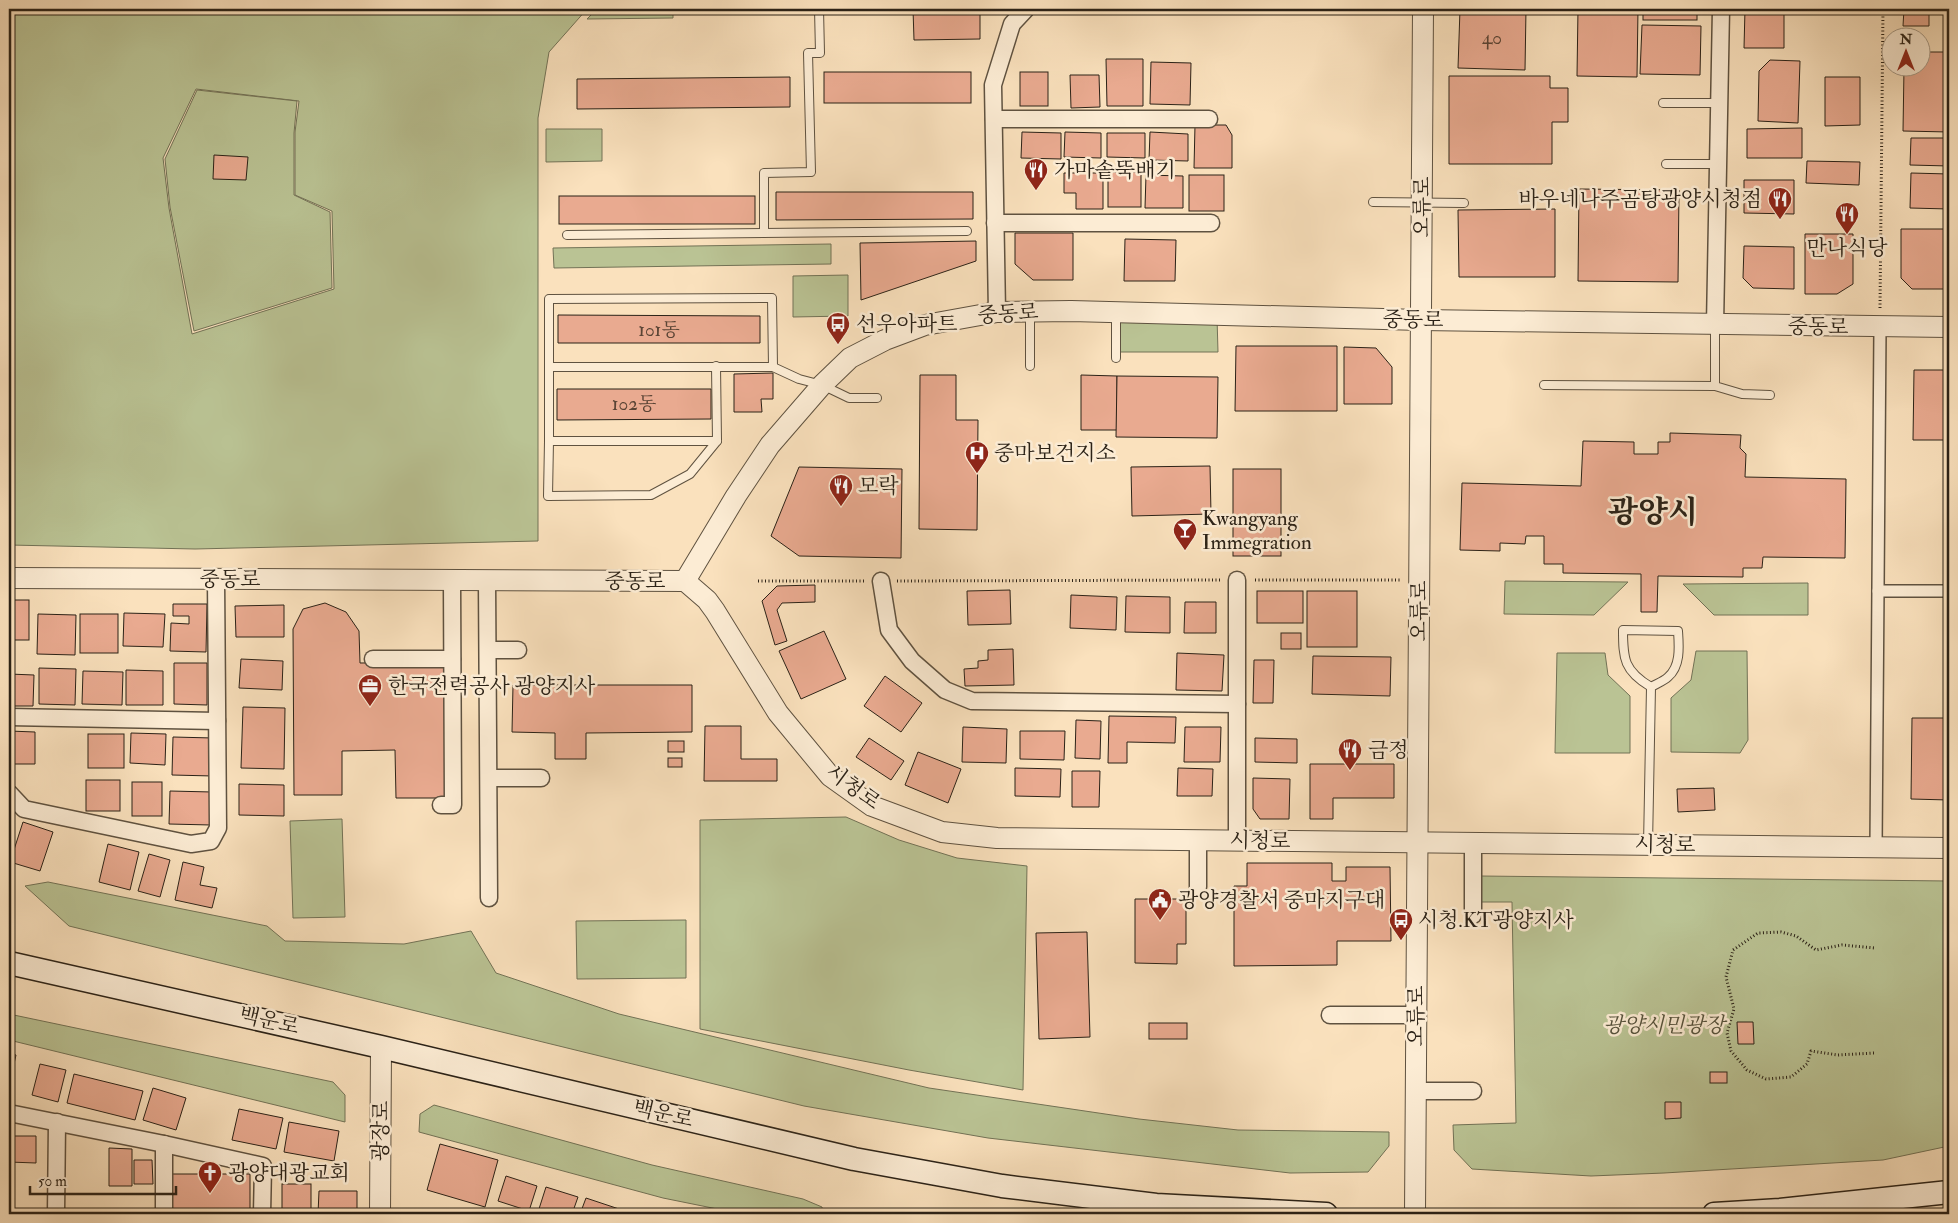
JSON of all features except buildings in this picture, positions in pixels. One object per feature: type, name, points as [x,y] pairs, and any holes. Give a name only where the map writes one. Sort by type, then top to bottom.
[{"type":"main road","points":[[9,948],[14,967]]},
{"type":"main road","name":"백운로","points":[[14,967],[382,1047],[854,1159],[993,1185],[1156,1205],[1326,1214]]},
{"type":"main road","points":[[1714,1214],[1780,1210],[1949,1192]]},
{"type":"street","points":[[997,312],[994,85],[1012,24],[1026,9]]},
{"type":"street","name":"오류로","points":[[1415,1214],[1423,9]]},
{"type":"street","points":[[1716,325],[1721,9]]},
{"type":"street","points":[[994,119],[1209,119]]},
{"type":"street","points":[[995,222],[1211,223]]},
{"type":"street","name":"중동로","points":[[9,578],[685,581],[736,496],[770,446],[822,384],[850,358],[885,340],[925,325],[997,312],[1116,312],[1421,320],[1880,328],[1949,327]]},
{"type":"street","points":[[1876,847],[1880,328]]},
{"type":"street","points":[[9,793],[24,808],[191,844],[212,841],[218,828],[216,579]]},
{"type":"street","points":[[441,805],[453,805],[452,580]]},
{"type":"street","points":[[487,580],[489,898]]},
{"type":"street","points":[[1237,580],[1237,841]]},
{"type":"street","name":"시청로","points":[[685,581],[707,600],[778,713],[830,776],[872,806],[942,832],[998,838],[1949,848]]},
{"type":"street","points":[[881,581],[889,630],[912,661],[946,690],[972,701],[1237,704]]},
{"type":"street","points":[[1878,591],[1949,591]]},
{"type":"street","points":[[488,650],[518,650]]},
{"type":"street","points":[[373,659],[452,659]]},
{"type":"street","points":[[9,717],[217,721]]},
{"type":"street","points":[[488,778],[541,778]]},
{"type":"street","points":[[1198,841],[1198,887]]},
{"type":"street","points":[[1473,843],[1473,915]]},
{"type":"street","points":[[1330,1015],[1416,1015]]},
{"type":"street","name":"광장로","points":[[380,1214],[382,1047]]},
{"type":"street","points":[[1416,1091],[1473,1091]]},
{"type":"street","points":[[9,1113],[263,1166],[262,1214]]},
{"type":"street","points":[[56,1214],[57,1122]]},
{"type":"street","points":[[164,1144],[164,1214]]},
{"type":"lane","points":[[764,233],[764,173],[811,172],[808,53],[820,53],[819,9]]},
{"type":"lane","points":[[1663,103],[1719,103]]},
{"type":"lane","points":[[1666,164],[1718,164]]},
{"type":"lane","points":[[1373,202],[1464,203]]},
{"type":"lane","points":[[567,235],[967,231]]},
{"type":"lane","points":[[716,366],[717,441],[690,474],[651,495],[548,496],[549,299],[772,298],[773,367]]},
{"type":"lane","points":[[1030,312],[1030,366]]},
{"type":"lane","points":[[1116,312],[1116,358]]},
{"type":"lane","points":[[1715,386],[1716,325]]},
{"type":"lane","points":[[549,367],[773,367],[799,379],[822,384],[849,398],[877,398]]},
{"type":"lane","points":[[1544,385],[1715,386],[1742,394],[1770,395]]},
{"type":"lane","points":[[549,441],[717,441]]},
{"type":"lane","points":[[1623,630],[1678,631],[1679,649],[1677,665],[1668,677],[1651,687],[1636,678],[1626,664],[1623,630]]},
{"type":"lane","points":[[1648,845],[1651,687]]},
{"type":"path","points":[[1880,328],[1883,9]]},
{"type":"path","points":[[758,581],[1419,580]]},
{"type":"path","points":[[1874,1053],[1838,1054],[1811,1051],[1807,1064],[1791,1076],[1766,1079],[1747,1070],[1731,1051],[1728,1033],[1734,1009],[1726,977],[1733,950],[1758,933],[1781,932],[1796,936],[1816,950],[1842,945],[1875,948]]},
{"type":"green space","points":[[9,9],[587,9],[549,52],[538,118],[538,541],[195,549],[9,545]],"holes":[[[196,89],[299,101],[295,132],[295,195],[332,211],[334,289],[192,334],[169,208],[163,158]]]},
{"type":"green space","points":[[597,9],[673,9],[673,18],[587,19]]},
{"type":"green space","points":[[197,90],[297,101],[294,133],[294,195],[330,212],[332,288],[194,331],[170,207],[165,159]]},
{"type":"green space","points":[[546,129],[602,129],[602,161],[546,162]]},
{"type":"green space","points":[[831,244],[831,264],[554,268],[553,248]]},
{"type":"green space","points":[[848,275],[848,316],[793,317],[793,276]]},
{"type":"green space","points":[[1119,315],[1217,317],[1218,352],[1119,352]]},
{"type":"green space","points":[[1505,581],[1628,582],[1594,615],[1504,614]]},
{"type":"green space","points":[[1808,583],[1808,615],[1714,615],[1683,584]]},
{"type":"green space","points":[[1696,651],[1747,651],[1748,740],[1740,753],[1671,752],[1671,698],[1691,680]]},
{"type":"green space","points":[[1557,653],[1605,653],[1608,675],[1630,696],[1630,753],[1555,753]]},
{"type":"green space","points":[[846,817],[899,840],[957,858],[1027,866],[1023,1090],[909,1070],[700,1029],[700,820]]},
{"type":"green space","points":[[342,819],[345,917],[293,918],[290,821]]},
{"type":"green space","name":"광양시민광장","points":[[1480,876],[1949,881],[1949,1146],[1883,1160],[1664,1173],[1591,1176],[1472,1169],[1454,1150],[1453,1125],[1516,1123],[1512,902],[1480,902]]},
{"type":"green space","points":[[48,882],[267,926],[285,941],[404,944],[471,931],[496,973],[619,1014],[929,1088],[1139,1119],[1238,1130],[1389,1132],[1389,1146],[1368,1172],[1290,1173],[988,1138],[804,1106],[69,926],[25,886]]},
{"type":"green space","points":[[686,920],[686,978],[577,979],[576,921]]},
{"type":"green space","points":[[9,1014],[333,1082],[345,1095],[345,1122],[9,1040]]},
{"type":"green space","points":[[434,1105],[652,1165],[803,1199],[822,1207],[823,1214],[742,1214],[663,1198],[419,1132],[420,1114]]},
{"type":"place","name":"가마솥뚝배기","points":[[1036,191]]},
{"type":"place","name":"바우네나주곰탕광양시청점","points":[[1780,220]]},
{"type":"place","name":"만나식당","points":[[1847,235]]},
{"type":"place","name":"선우아파트","points":[[838,345]]},
{"type":"place","name":"중마보건지소","points":[[977,474]]},
{"type":"place","name":"모락","points":[[841,507]]},
{"type":"place","name":"Kwangyang Immegration","points":[[1185,551]]},
{"type":"place","name":"한국전력공사 광양지사","points":[[370,707]]},
{"type":"place","name":"금정","points":[[1350,771]]},
{"type":"place","name":"광양경찰서 중마지구대","points":[[1160,921]]},
{"type":"place","name":"시청.KT광양지사","points":[[1401,941]]},
{"type":"place","name":"광양대광교회","points":[[210,1194]]},
{"type":"district","name":"광양시","points":[[1653,512]]}]
